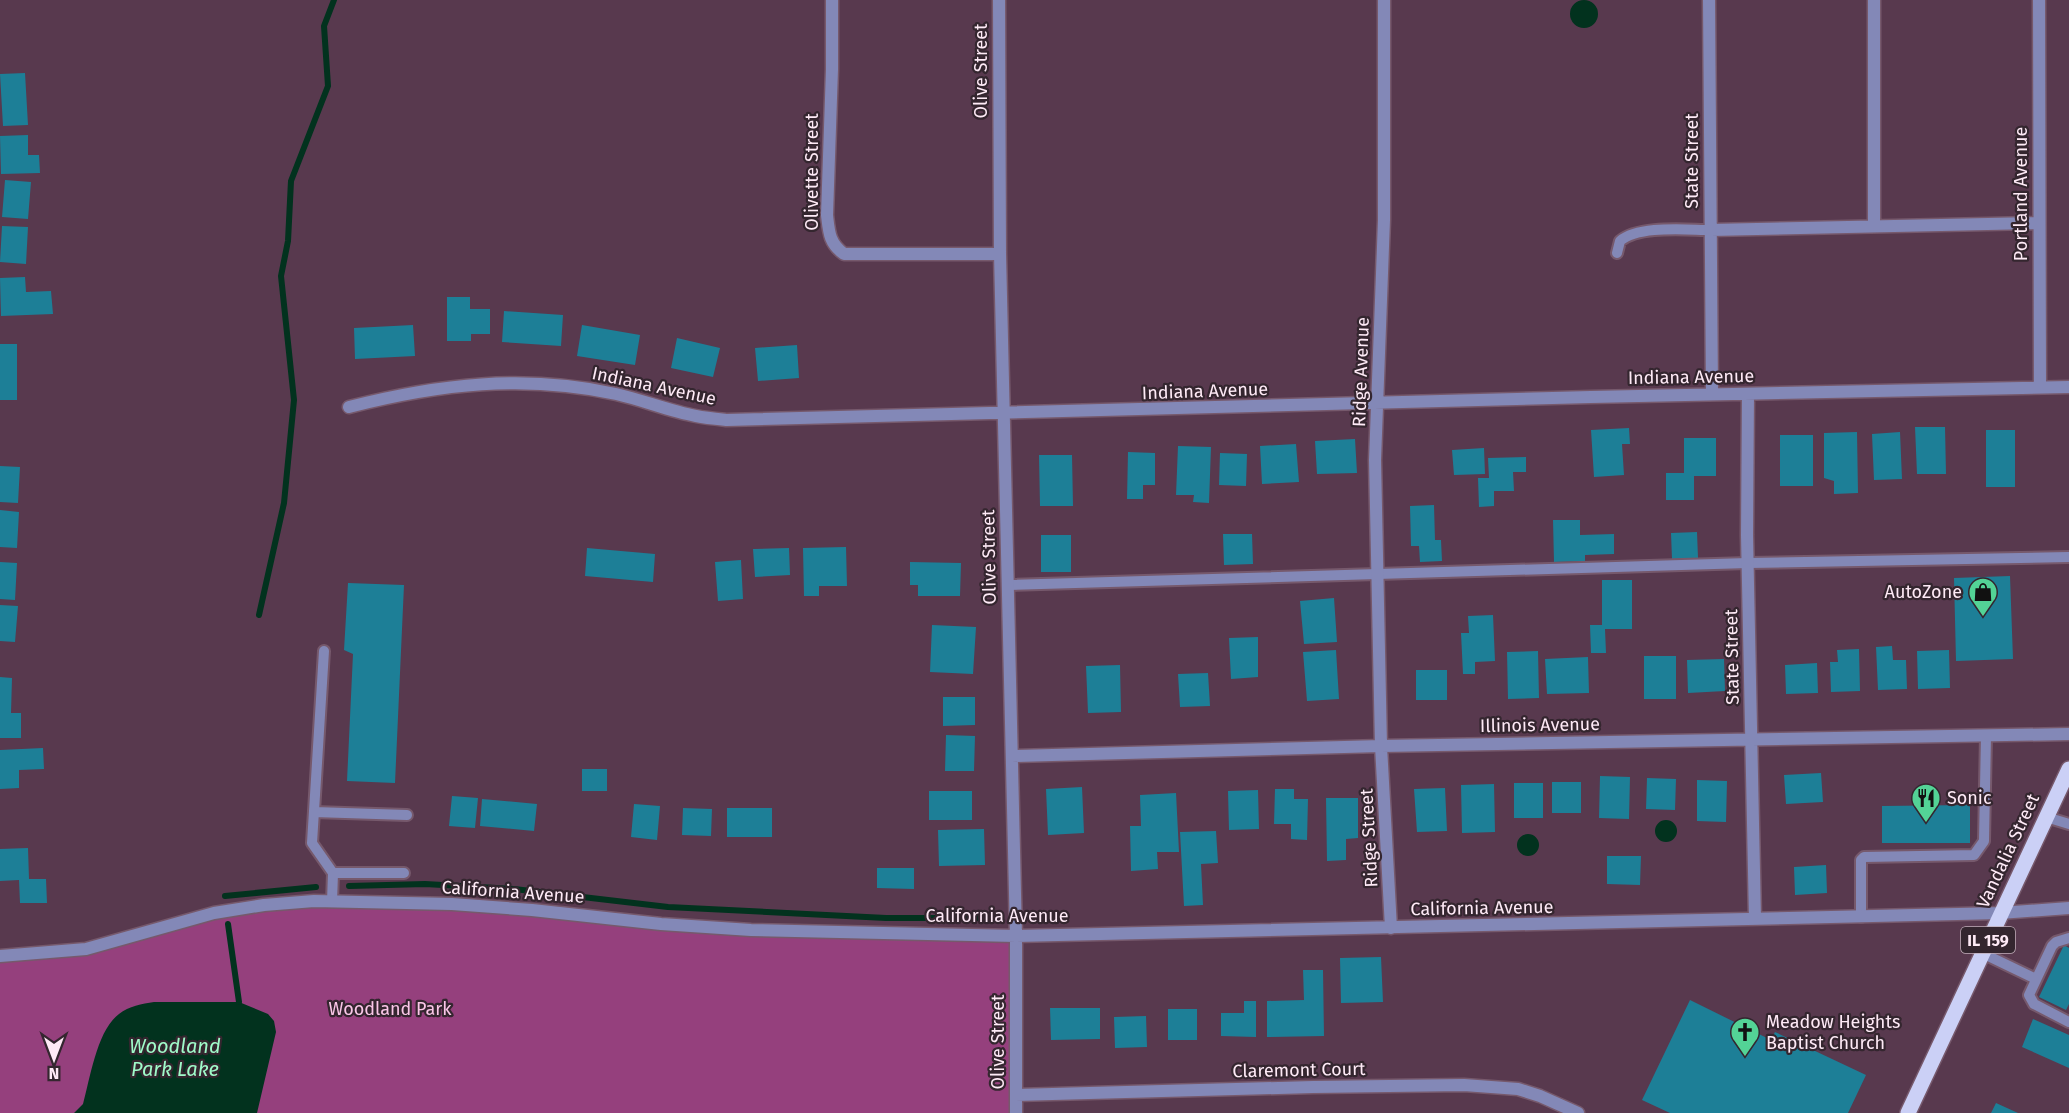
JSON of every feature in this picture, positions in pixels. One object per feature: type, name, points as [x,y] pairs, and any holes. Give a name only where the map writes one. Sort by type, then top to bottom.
[{"type":"main road","name":"Vandalia Street","points":[[1908,1113],[2069,769]]},
{"type":"street","name":"Olivette Street","points":[[832,0],[827,216],[830,240],[836,249],[844,254],[1000,254]]},
{"type":"street","name":"Olive Street","points":[[999,0],[1000,254],[1016,936],[1016,1113]]},
{"type":"street","name":"Ridge Avenue","points":[[1381,746],[1375,460],[1384,220],[1384,0]]},
{"type":"street","name":"State Street","points":[[1709,0],[1712,394]]},
{"type":"street","points":[[1874,0],[1874,226]]},
{"type":"street","name":"Portland Avenue","points":[[2039,0],[2040,387]]},
{"type":"street","points":[[1711,230],[2039,223]]},
{"type":"street","name":"Indiana Avenue","points":[[349,406],[419,390],[453,385],[502,383],[559,385],[615,394],[694,416],[727,420],[2069,387]]},
{"type":"street","name":"State Street","points":[[1748,394],[1748,563],[1755,919]]},
{"type":"street","name":"Illinois Avenue","points":[[1012,756],[1381,746],[2069,734]]},
{"type":"street","name":"Ridge Street","points":[[1381,746],[1391,928]]},
{"type":"street","name":"California Avenue","points":[[0,956],[86,949],[214,913],[264,904],[332,902],[487,906],[661,924],[751,930],[1016,936],[1861,917],[2000,913],[2069,908]]},
{"type":"street","name":"Claremont Court","points":[[1016,1095],[1464,1085],[1518,1089],[1578,1113]]},
{"type":"lane","points":[[1617,253],[1620,241],[1631,234],[1644,231],[1711,230]]},
{"type":"lane","points":[[1008,585],[1748,563],[2069,557]]},
{"type":"lane","points":[[324,651],[312,843],[333,873],[332,902]]},
{"type":"lane","points":[[1861,917],[1861,860],[1864,857],[1974,855],[1984,841],[1986,735]]},
{"type":"lane","points":[[314,812],[407,815]]},
{"type":"lane","points":[[2046,817],[2069,824]]},
{"type":"lane","points":[[333,873],[404,873]]},
{"type":"lane","points":[[2069,938],[2056,942],[2052,946],[2029,994],[2034,1004],[2069,1022]]},
{"type":"lane","points":[[1982,953],[2036,979]]},
{"type":"green space","name":"Woodland Park","points":[[404,904],[690,926],[1016,936],[1015,1113],[0,1113],[0,954],[86,949],[238,909]]},
{"type":"water","points":[[1584,0],[1594,4],[1598,14],[1594,24],[1584,28],[1574,24],[1570,14],[1574,4]]},
{"type":"water","points":[[1666,820],[1674,823],[1677,831],[1674,839],[1666,842],[1658,839],[1655,831],[1658,823]]},
{"type":"water","points":[[1528,834],[1536,837],[1539,845],[1536,853],[1528,856],[1520,853],[1517,845],[1520,837]]},
{"type":"water","name":"Woodland Park Lake","points":[[154,1002],[239,1002],[268,1014],[274,1021],[276,1032],[257,1113],[74,1113],[83,1104],[95,1056],[111,1021],[127,1009]]},
{"type":"building","points":[[25,73],[28,125],[3,126],[0,74]]},
{"type":"building","points":[[28,135],[28,155],[39,155],[40,173],[1,174],[0,136]]},
{"type":"building","points":[[5,180],[31,182],[28,219],[2,217]]},
{"type":"building","points":[[2,226],[28,227],[26,264],[0,262]]},
{"type":"building","points":[[25,277],[26,292],[51,291],[53,314],[1,316],[0,278]]},
{"type":"building","points":[[447,297],[470,297],[470,309],[490,309],[490,334],[471,334],[471,341],[447,341]]},
{"type":"building","points":[[504,311],[563,315],[561,346],[502,342]]},
{"type":"building","points":[[413,325],[415,356],[355,359],[354,328]]},
{"type":"building","points":[[582,325],[640,335],[635,365],[577,356]]},
{"type":"building","points":[[677,338],[720,348],[713,377],[671,368]]},
{"type":"building","points":[[0,344],[17,344],[17,400],[0,400]]},
{"type":"building","points":[[797,345],[799,378],[758,381],[755,348]]},
{"type":"building","points":[[1915,427],[1945,427],[1946,474],[1917,474]]},
{"type":"building","points":[[1629,428],[1630,444],[1622,444],[1624,475],[1594,477],[1591,430]]},
{"type":"building","points":[[1986,430],[2015,430],[2015,487],[1986,487]]},
{"type":"building","points":[[1857,432],[1858,493],[1834,494],[1834,481],[1824,478],[1824,433]]},
{"type":"building","points":[[1900,432],[1902,479],[1874,480],[1872,434]]},
{"type":"building","points":[[1780,435],[1813,435],[1813,486],[1780,486]]},
{"type":"building","points":[[1684,438],[1716,438],[1716,476],[1694,476],[1694,500],[1666,500],[1666,473],[1684,473]]},
{"type":"building","points":[[1355,439],[1357,473],[1317,474],[1315,441]]},
{"type":"building","points":[[1296,444],[1299,482],[1262,484],[1260,446]]},
{"type":"building","points":[[1178,446],[1211,447],[1209,503],[1193,502],[1194,495],[1176,495]]},
{"type":"building","points":[[1484,448],[1485,474],[1454,475],[1452,450]]},
{"type":"building","points":[[1128,452],[1155,453],[1155,485],[1143,485],[1143,499],[1127,499]]},
{"type":"building","points":[[1220,453],[1247,454],[1246,486],[1219,485]]},
{"type":"building","points":[[1039,455],[1072,455],[1073,506],[1040,506]]},
{"type":"building","points":[[1526,457],[1526,472],[1513,472],[1514,491],[1494,491],[1494,506],[1479,507],[1478,478],[1489,478],[1488,458]]},
{"type":"building","points":[[0,466],[20,467],[18,503],[0,502]]},
{"type":"building","points":[[1434,505],[1435,540],[1441,540],[1442,561],[1420,562],[1419,546],[1411,546],[1410,506]]},
{"type":"building","points":[[0,510],[19,512],[17,548],[0,547]]},
{"type":"building","points":[[1553,520],[1580,520],[1580,535],[1614,534],[1614,554],[1585,555],[1585,561],[1554,562]]},
{"type":"building","points":[[1697,532],[1698,558],[1672,559],[1671,533]]},
{"type":"building","points":[[1223,534],[1252,534],[1253,564],[1224,565]]},
{"type":"building","points":[[1041,535],[1071,535],[1071,572],[1041,572]]},
{"type":"building","points":[[846,547],[847,586],[819,586],[819,596],[804,596],[803,548]]},
{"type":"building","points":[[587,548],[655,554],[653,582],[585,576]]},
{"type":"building","points":[[789,548],[790,575],[755,577],[753,549]]},
{"type":"building","points":[[741,560],[743,599],[718,601],[715,562]]},
{"type":"building","points":[[0,562],[17,563],[15,600],[0,599]]},
{"type":"building","points":[[910,562],[961,563],[960,596],[918,596],[918,585],[910,585]]},
{"type":"building","name":"AutoZone","points":[[2010,576],[2013,659],[1956,661],[1954,578]]},
{"type":"building","points":[[1602,580],[1632,580],[1632,629],[1605,629],[1606,653],[1591,653],[1590,625],[1602,625]]},
{"type":"building","points":[[348,583],[404,585],[395,783],[347,781],[353,654],[344,650]]},
{"type":"building","points":[[1334,598],[1337,642],[1304,644],[1300,601]]},
{"type":"building","points":[[0,605],[18,606],[15,642],[0,641]]},
{"type":"building","points":[[1493,615],[1495,661],[1475,662],[1475,674],[1463,674],[1461,633],[1469,633],[1468,616]]},
{"type":"building","points":[[932,625],[976,627],[973,674],[930,672]]},
{"type":"building","points":[[1258,637],[1258,677],[1231,679],[1229,638]]},
{"type":"building","points":[[1892,646],[1893,660],[1906,660],[1907,689],[1878,690],[1876,647]]},
{"type":"building","points":[[1859,649],[1860,691],[1831,692],[1830,662],[1838,662],[1837,650]]},
{"type":"building","points":[[1336,650],[1339,699],[1307,701],[1303,652]]},
{"type":"building","points":[[1949,650],[1950,688],[1918,689],[1917,651]]},
{"type":"building","points":[[1538,651],[1539,698],[1508,699],[1507,652]]},
{"type":"building","points":[[1644,656],[1676,656],[1676,699],[1644,699]]},
{"type":"building","points":[[1588,657],[1589,693],[1547,694],[1545,659]]},
{"type":"building","points":[[1724,659],[1725,691],[1688,693],[1687,660]]},
{"type":"building","points":[[1817,663],[1818,693],[1786,694],[1785,665]]},
{"type":"building","points":[[1120,665],[1121,712],[1088,713],[1086,666]]},
{"type":"building","points":[[1416,670],[1447,670],[1447,700],[1416,700]]},
{"type":"building","points":[[1208,673],[1210,706],[1180,707],[1178,674]]},
{"type":"building","points":[[0,677],[12,678],[11,713],[21,713],[21,738],[0,738]]},
{"type":"building","points":[[943,697],[975,697],[975,725],[943,726]]},
{"type":"building","points":[[946,735],[975,736],[974,771],[945,771]]},
{"type":"building","points":[[43,748],[44,769],[19,770],[19,788],[0,789],[0,750]]},
{"type":"building","points":[[582,769],[607,769],[607,791],[582,791]]},
{"type":"building","points":[[1821,773],[1823,802],[1786,804],[1784,775]]},
{"type":"building","points":[[1600,776],[1630,777],[1629,819],[1599,818]]},
{"type":"building","points":[[1647,778],[1676,779],[1675,810],[1646,809]]},
{"type":"building","points":[[1697,780],[1727,781],[1726,822],[1697,821]]},
{"type":"building","points":[[1552,782],[1581,782],[1581,813],[1552,813]]},
{"type":"building","points":[[1514,783],[1543,783],[1543,818],[1514,818]]},
{"type":"building","points":[[1494,784],[1495,832],[1462,833],[1461,785]]},
{"type":"building","points":[[1082,787],[1084,833],[1048,835],[1046,789]]},
{"type":"building","points":[[1445,788],[1447,831],[1417,832],[1414,789]]},
{"type":"building","points":[[1275,789],[1294,789],[1294,799],[1308,799],[1307,840],[1291,839],[1291,824],[1274,824]]},
{"type":"building","points":[[1258,790],[1259,829],[1229,830],[1228,791]]},
{"type":"building","points":[[929,791],[972,791],[972,820],[929,820]]},
{"type":"building","points":[[1176,793],[1179,852],[1157,852],[1158,869],[1131,871],[1130,826],[1141,826],[1140,795]]},
{"type":"building","points":[[452,796],[478,798],[475,828],[449,826]]},
{"type":"building","points":[[1326,798],[1358,798],[1358,838],[1346,839],[1346,860],[1327,861]]},
{"type":"building","points":[[482,799],[537,804],[534,831],[480,826]]},
{"type":"building","points":[[634,804],[660,806],[657,840],[631,837]]},
{"type":"building","name":"Sonic","points":[[1970,805],[1970,843],[1882,843],[1882,806]]},
{"type":"building","points":[[683,808],[712,809],[711,836],[682,835]]},
{"type":"building","points":[[727,808],[772,808],[772,837],[727,837]]},
{"type":"building","points":[[984,829],[985,865],[939,866],[938,830]]},
{"type":"building","points":[[1216,831],[1218,863],[1201,864],[1203,905],[1184,906],[1180,832]]},
{"type":"building","points":[[28,848],[29,879],[46,879],[47,903],[20,903],[19,880],[0,881],[0,849]]},
{"type":"building","points":[[1607,856],[1641,856],[1640,885],[1607,884]]},
{"type":"building","points":[[1826,865],[1827,893],[1795,895],[1794,867]]},
{"type":"building","points":[[877,868],[914,868],[914,889],[877,888]]},
{"type":"building","points":[[2064,945],[2069,948],[2069,1004],[2066,1010],[2039,997]]},
{"type":"building","points":[[1381,957],[1383,1002],[1341,1003],[1340,958]]},
{"type":"building","points":[[1303,970],[1323,970],[1324,1036],[1267,1037],[1267,1001],[1304,1000]]},
{"type":"building","name":"Meadow Heights Baptist Church","points":[[1690,1000],[1771,1040],[1775,1032],[1866,1075],[1848,1113],[1670,1113],[1642,1100]]},
{"type":"building","points":[[1244,1001],[1256,1001],[1256,1037],[1221,1036],[1221,1013],[1244,1013]]},
{"type":"building","points":[[1050,1008],[1100,1008],[1100,1039],[1051,1040]]},
{"type":"building","points":[[1168,1009],[1197,1009],[1197,1040],[1168,1040]]},
{"type":"building","points":[[1146,1016],[1147,1047],[1115,1048],[1114,1017]]},
{"type":"building","points":[[2033,1019],[2069,1035],[2069,1068],[2022,1047]]},
{"type":"building","points":[[1996,1103],[2018,1113],[1991,1113]]},
{"type":"waterway","points":[[259,615],[284,503],[294,400],[281,276],[288,241],[291,181],[328,86],[324,26],[334,0]]},
{"type":"waterway","points":[[349,886],[425,884],[514,889],[668,907],[886,918],[999,918]]},
{"type":"waterway","points":[[225,896],[316,887]]},
{"type":"waterway","points":[[228,924],[239,1002]]},
{"type":"place","name":"AutoZone","points":[[1983,618]]},
{"type":"place","name":"Sonic","points":[[1926,824]]},
{"type":"place","name":"Meadow Heights Baptist Church","points":[[1745,1058]]}]
